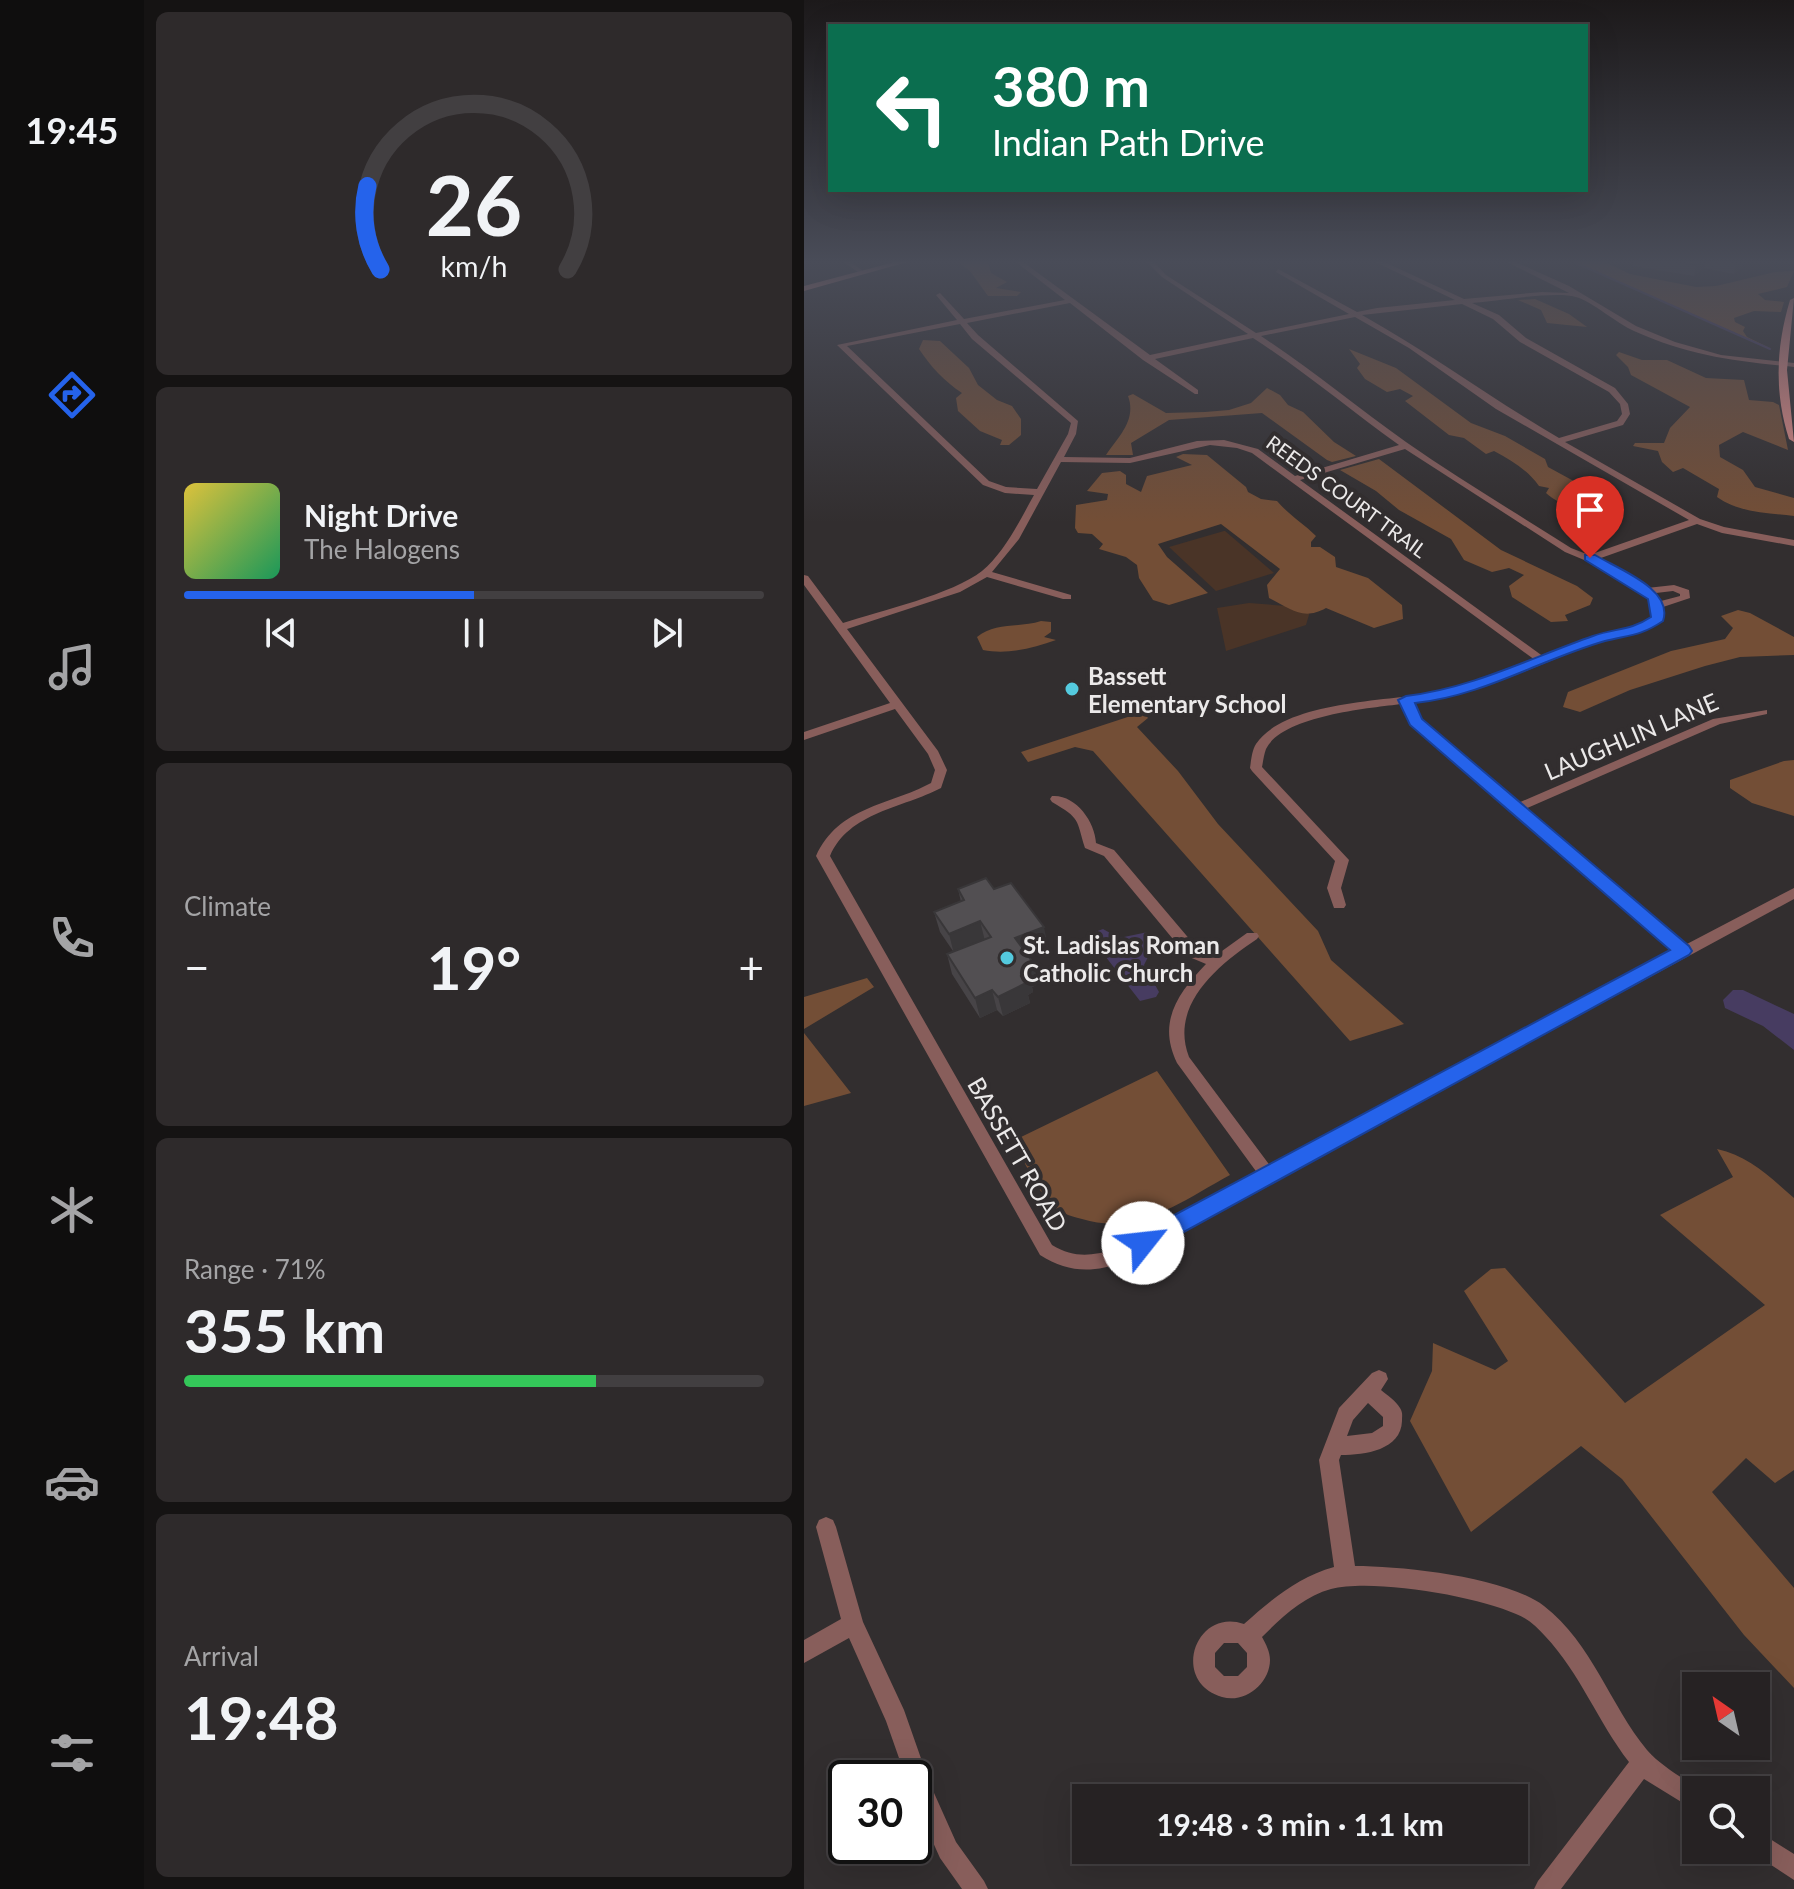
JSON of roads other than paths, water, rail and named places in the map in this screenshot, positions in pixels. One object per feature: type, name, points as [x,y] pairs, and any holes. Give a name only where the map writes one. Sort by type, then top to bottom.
[{"type":"main road","points":[[1789,364],[1787,421],[1794,439]]},
{"type":"street","points":[[843,347],[986,483],[1005,490],[1038,492]]},
{"type":"street","points":[[842,627],[956,590],[986,573],[1014,539],[1059,459],[1075,423],[987,347]]},
{"type":"street","points":[[1131,347],[1195,392]]},
{"type":"street","points":[[1146,358],[1199,347]]},
{"type":"street","points":[[1272,347],[1300,365],[1406,446],[1568,550],[1590,558],[1646,591],[1658,605],[1658,618],[1639,631],[1601,638],[1474,688],[1444,696],[1340,708],[1277,730],[1262,743],[1255,759],[1256,768],[1342,860],[1334,888],[1339,905]]},
{"type":"street","points":[[1413,347],[1499,407],[1697,521],[1722,530],[1794,543]]},
{"type":"street","points":[[1537,347],[1591,376],[1612,390],[1624,404],[1626,414],[1620,423],[1558,441]]},
{"type":"street","points":[[1684,347],[1721,357],[1789,364]]},
{"type":"street","name":"REEDS COURT TRAIL","points":[[1059,459],[1116,462],[1140,459],[1200,442],[1239,443],[1255,451],[1541,660]]},
{"type":"street","points":[[1293,479],[1406,446]]},
{"type":"street","points":[[1590,558],[1697,521]]},
{"type":"street","points":[[986,573],[1067,597]]},
{"type":"street","name":"BASSETT ROAD","points":[[804,578],[934,754],[941,770],[937,785],[921,795],[852,821],[837,830],[827,842],[823,856],[1046,1250],[1064,1262],[1087,1265],[1118,1257],[1267,1174],[1794,893]]},
{"type":"street","points":[[1646,591],[1674,588],[1685,592],[1685,598],[1658,605]]},
{"type":"street","points":[[1406,700],[1415,721],[1683,951]]},
{"type":"street","points":[[804,736],[895,705]]},
{"type":"street","name":"LAUGHLIN LANE","points":[[1517,808],[1717,721],[1763,712]]},
{"type":"street","points":[[1056,799],[1080,814],[1090,831],[1090,845],[1109,853],[1192,952],[1218,963]]},
{"type":"street","points":[[1252,936],[1218,963],[1182,1007],[1177,1020],[1176,1041],[1182,1059],[1267,1174]]},
{"type":"street","points":[[1335,1445],[1360,1446],[1376,1442],[1392,1431],[1393,1413],[1373,1385],[1346,1414],[1329,1460],[1346,1576]]},
{"type":"street","points":[[826,1527],[853,1624],[896,1718],[920,1787],[948,1850],[976,1889]]},
{"type":"street","points":[[1247,1636],[1288,1598],[1333,1578],[1381,1578],[1481,1591],[1534,1611],[1565,1644],[1643,1762],[1682,1790]]},
{"type":"street","points":[[804,1652],[853,1624]]},
{"type":"street","points":[[1546,1889],[1643,1762]]},
{"type":"street","points":[[1770,1852],[1794,1868]]},
{"type":"waterway","points":[[1766,347],[1770,349]]},
{"type":"place","name":"Bassett Elementary School","points":[[1072,689]]},
{"type":"place","name":"St. Ladislas Roman Catholic Church","points":[[1007,958]]}]
